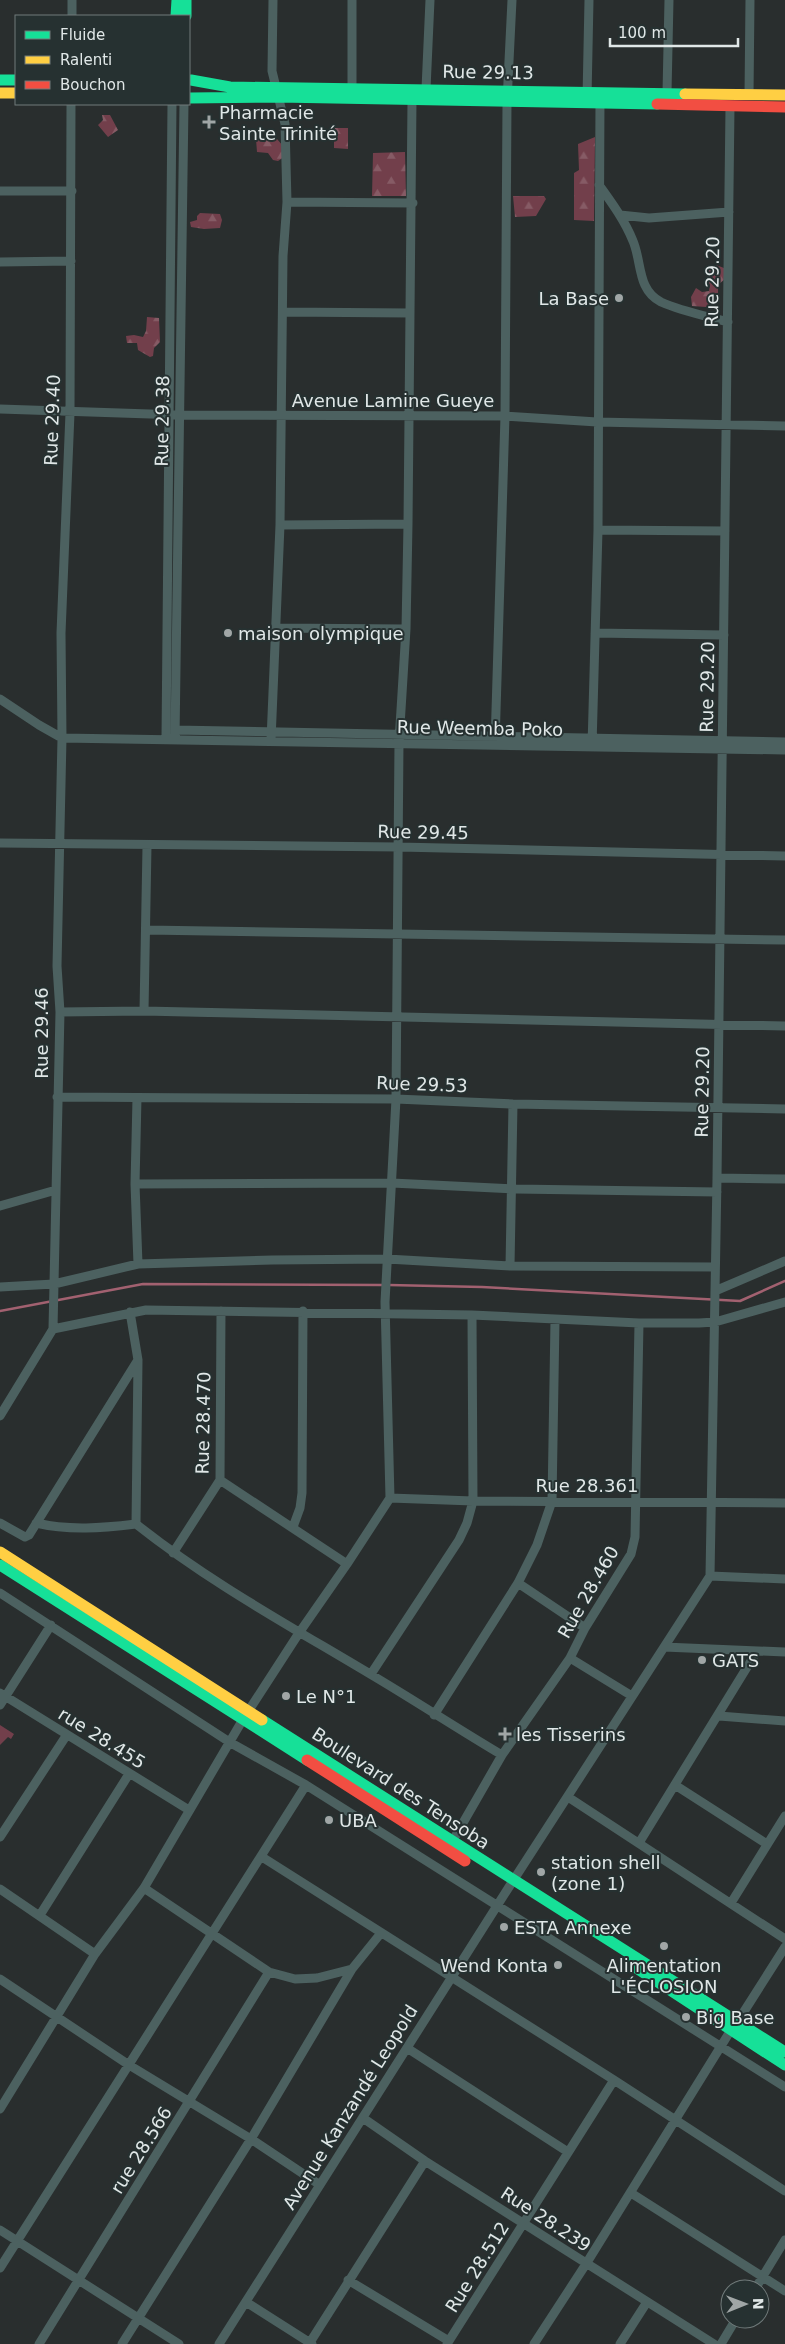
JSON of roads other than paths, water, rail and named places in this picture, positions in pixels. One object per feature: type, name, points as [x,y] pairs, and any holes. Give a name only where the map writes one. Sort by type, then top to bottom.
[{"type":"main road","points":[[176,0],[176,15]]},
{"type":"main road","points":[[186,0],[186,15]]},
{"type":"main road","points":[[190,77],[194,89],[190,96]]},
{"type":"main road","name":"Rue 29.13","points":[[190,77],[230,87],[277,92],[352,87],[587,91],[600,98],[667,93],[785,95]]},
{"type":"main road","points":[[0,80],[15,80]]},
{"type":"main road","points":[[0,92],[15,93]]},
{"type":"main road","points":[[190,100],[277,92],[412,100],[587,103],[600,98],[730,107],[785,107]]},
{"type":"main road","name":"Boulevard des Tensoba","points":[[0,1552],[76,1598],[245,1716],[735,2026],[785,2052]]},
{"type":"main road","name":"Boulevard des Tensoba","points":[[0,1565],[452,1842],[511,1884]]},
{"type":"main road","name":"Boulevard des Tensoba","points":[[735,2026],[785,2065]]},
{"type":"street","points":[[72,0],[72,15]]},
{"type":"street","points":[[271,736],[280,525],[283,256],[287,202],[287,147],[272,71],[273,0]]},
{"type":"street","points":[[352,0],[352,87]]},
{"type":"street","points":[[426,89],[430,0]]},
{"type":"street","points":[[495,740],[505,416],[507,89],[512,0]]},
{"type":"street","points":[[587,103],[590,0]]},
{"type":"street","points":[[667,93],[670,0]]},
{"type":"street","points":[[749,95],[750,0]]},
{"type":"street","points":[[592,742],[598,530],[600,98]]},
{"type":"street","points":[[0,2108],[58,2017],[95,1954],[144,1888],[189,1810],[231,1743],[245,1716],[298,1633],[347,1564],[390,1498],[385,1302],[396,1099],[399,738],[406,629],[408,524],[413,203],[412,100]]},
{"type":"street","name":"Rue 29.40","points":[[62,738],[61,633],[70,412],[71,105]]},
{"type":"street","points":[[172,105],[168,415],[172,735]]},
{"type":"street","name":"Rue 29.38","points":[[172,735],[188,105]]},
{"type":"street","name":"Rue 29.20","points":[[715,1292],[718,1178],[730,107]]},
{"type":"street","points":[[599,184],[620,214],[634,242],[643,284],[649,293],[660,302],[728,322]]},
{"type":"street","points":[[0,191],[72,191]]},
{"type":"street","points":[[287,202],[413,203]]},
{"type":"street","points":[[620,214],[656,218],[729,212]]},
{"type":"street","points":[[0,262],[71,261]]},
{"type":"street","points":[[283,312],[410,313]]},
{"type":"street","name":"Avenue Lamine Gueye","points":[[0,409],[168,415],[505,416],[597,422],[785,426]]},
{"type":"street","points":[[280,525],[408,524]]},
{"type":"street","points":[[598,530],[725,531]]},
{"type":"street","points":[[276,628],[406,629]]},
{"type":"street","points":[[596,633],[724,635]]},
{"type":"street","points":[[0,699],[62,738]]},
{"type":"street","name":"Rue Weemba Poko","points":[[62,738],[172,735],[399,738],[723,745],[785,750]]},
{"type":"street","name":"Rue 29.46","points":[[52,1329],[60,1012],[57,966],[62,738]]},
{"type":"street","name":"Rue Weemba Poko","points":[[723,745],[785,742]]},
{"type":"street","name":"Rue 29.45","points":[[0,843],[399,848],[785,856]]},
{"type":"street","points":[[144,1011],[147,930],[147,846]]},
{"type":"street","points":[[147,930],[785,940]]},
{"type":"street","points":[[60,1012],[144,1011],[785,1026]]},
{"type":"street","name":"Rue 29.53","points":[[57,1097],[396,1099],[513,1104],[785,1108]]},
{"type":"street","points":[[137,1098],[135,1184],[138,1264]]},
{"type":"street","points":[[510,1266],[513,1104]]},
{"type":"street","points":[[718,1178],[785,1179]]},
{"type":"street","points":[[135,1184],[392,1183],[512,1189],[717,1192]]},
{"type":"street","points":[[0,1206],[56,1190]]},
{"type":"street","points":[[785,1261],[715,1292],[710,1576],[785,1579]]},
{"type":"street","points":[[0,1287],[54,1284],[138,1264],[387,1263],[715,1267]]},
{"type":"street","points":[[0,1416],[52,1329],[130,1312],[146,1310],[304,1312],[472,1315],[639,1323],[715,1322],[785,1302]]},
{"type":"street","name":"Rue 28.470","points":[[172,1553],[220,1480],[221,1311]]},
{"type":"street","points":[[130,1312],[138,1360],[136,1524]]},
{"type":"street","points":[[294,1527],[302,1493],[304,1312]]},
{"type":"street","points":[[371,1674],[459,1540],[468,1523],[473,1501],[472,1315]]},
{"type":"street","points":[[434,1715],[518,1583],[537,1545],[552,1501],[555,1320]]},
{"type":"street","name":"Rue 28.460","points":[[452,1842],[502,1755],[570,1658],[585,1628],[631,1554],[635,1537],[639,1323]]},
{"type":"street","points":[[0,1523],[26,1537],[29,1535],[138,1360]]},
{"type":"street","points":[[220,1480],[294,1527],[347,1564]]},
{"type":"street","name":"Rue 28.361","points":[[390,1498],[473,1501],[785,1503]]},
{"type":"street","points":[[36,1522],[76,1529],[136,1524],[172,1553],[298,1633],[371,1674],[434,1715],[502,1755]]},
{"type":"street","name":"Avenue Kanzandé Leopold","points":[[219,2344],[511,1884],[710,1576]]},
{"type":"street","points":[[518,1583],[585,1628]]},
{"type":"street","points":[[0,1593],[231,1743],[306,1785],[785,2087]]},
{"type":"street","points":[[2,1699],[51,1625]]},
{"type":"street","points":[[664,1647],[785,1652]]},
{"type":"street","points":[[638,1843],[719,1716],[756,1652]]},
{"type":"street","points":[[570,1658],[632,1696]]},
{"type":"street","name":"rue 28.455","points":[[2,1699],[189,1810]]},
{"type":"street","points":[[719,1716],[785,1721]]},
{"type":"street","points":[[0,1837],[66,1736]]},
{"type":"street","points":[[40,1915],[129,1774]]},
{"type":"street","points":[[0,2268],[306,1785]]},
{"type":"street","points":[[675,1785],[767,1844]]},
{"type":"street","points":[[568,1797],[785,1939]]},
{"type":"street","points":[[730,1903],[785,1816]]},
{"type":"street","points":[[262,1857],[614,2080],[785,2191]]},
{"type":"street","points":[[144,1888],[269,1972],[295,1979],[317,1978],[352,1969]]},
{"type":"street","points":[[0,1889],[95,1954]]},
{"type":"street","points":[[122,2344],[251,2139],[352,1969],[381,1933]]},
{"type":"street","points":[[534,2344],[785,1947]]},
{"type":"street","name":"rue 28.566","points":[[39,2344],[269,1972]]},
{"type":"street","points":[[0,1979],[129,2065],[251,2139],[320,2185]]},
{"type":"street","points":[[407,2048],[568,2152]]},
{"type":"street","name":"Rue 28.512","points":[[448,2342],[614,2080]]},
{"type":"street","name":"Rue 28.239","points":[[363,2118],[586,2264],[714,2344]]},
{"type":"street","points":[[246,2302],[310,2344],[348,2280],[425,2160]]},
{"type":"street","points":[[631,2193],[785,2291]]},
{"type":"street","points":[[0,2230],[179,2344]]},
{"type":"street","points":[[762,2277],[785,2240]]},
{"type":"street","points":[[348,2280],[448,2342]]},
{"type":"street","points":[[620,2344],[647,2302]]},
{"type":"street","points":[[721,2344],[730,2329]]},
{"type":"waterway","points":[[389,1285],[482,1287],[740,1301],[785,1281]]},
{"type":"waterway","points":[[0,1311],[143,1284],[383,1285]]},
{"type":"place","name":"Pharmacie Sainte Trinité","points":[[209,122]]},
{"type":"place","name":"La Base","points":[[619,298]]},
{"type":"place","name":"maison olympique","points":[[228,633]]},
{"type":"place","name":"GATS","points":[[702,1660]]},
{"type":"place","name":"Le N°1","points":[[286,1696]]},
{"type":"place","name":"les Tisserins","points":[[505,1734]]},
{"type":"place","name":"UBA","points":[[329,1820]]},
{"type":"place","name":"station shell (zone 1)","points":[[541,1872]]},
{"type":"place","name":"ESTA Annexe","points":[[504,1927]]},
{"type":"place","name":"Alimentation L'ÉCLOSION","points":[[664,1946]]},
{"type":"place","name":"Wend Konta","points":[[558,1965]]},
{"type":"place","name":"Big Base","points":[[686,2017]]}]
